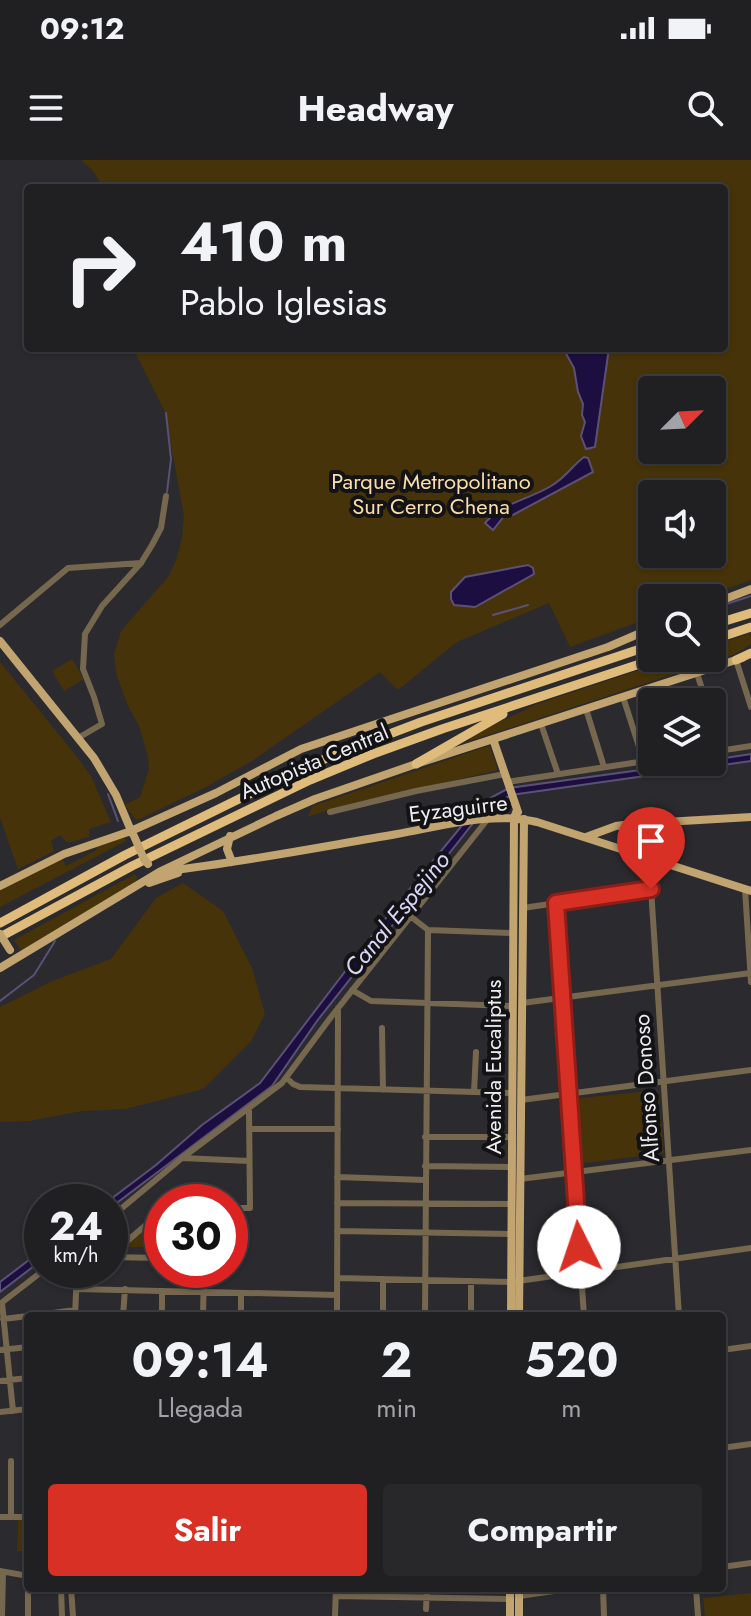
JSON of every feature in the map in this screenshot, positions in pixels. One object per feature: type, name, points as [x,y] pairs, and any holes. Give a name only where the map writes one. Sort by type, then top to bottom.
[{"type":"highway","points":[[726,621],[751,613]]},
{"type":"highway","points":[[726,635],[751,627]]},
{"type":"highway","name":"Autopista Central","points":[[0,923],[116,860],[329,757],[421,722],[638,650]]},
{"type":"highway","points":[[736,660],[751,654]]},
{"type":"highway","name":"Autopista Central","points":[[0,936],[110,877],[298,785],[407,741],[638,665]]},
{"type":"highway","points":[[416,764],[488,721],[532,700]]},
{"type":"main road","points":[[726,599],[751,589]]},
{"type":"main road","points":[[0,886],[64,854],[119,835],[132,834],[301,749],[595,651],[638,634]]},
{"type":"main road","points":[[0,641],[100,767],[145,863],[140,883]]},
{"type":"main road","points":[[0,968],[12,954],[161,871],[230,836],[315,799],[736,660]]},
{"type":"main road","points":[[493,739],[515,810],[524,819]]},
{"type":"main road","name":"Eyzaguirre","points":[[161,871],[483,820],[515,810]]},
{"type":"main road","name":"Avenida Eucaliptus","points":[[515,810],[510,1234],[518,1312]]},
{"type":"main road","points":[[119,835],[126,817]]},
{"type":"main road","points":[[585,837],[616,826],[751,817]]},
{"type":"main road","name":"Eyzaguirre","points":[[524,819],[748,890]]},
{"type":"main road","name":"Avenida Eucaliptus","points":[[511,1312],[520,1179],[524,819]]},
{"type":"main road","points":[[614,846],[616,826]]},
{"type":"main road","points":[[230,836],[227,849],[232,862]]},
{"type":"main road","points":[[145,863],[161,871]]},
{"type":"main road","points":[[123,894],[200,867]]},
{"type":"main road","points":[[0,936],[12,954]]},
{"type":"main road","points":[[510,1616],[516,1594]]},
{"type":"main road","points":[[516,1594],[519,1616]]},
{"type":"street","points":[[78,738],[102,724],[83,669],[85,634],[102,606],[141,563],[161,528],[166,496]]},
{"type":"street","points":[[0,625],[68,568],[141,563]]},
{"type":"street","points":[[736,660],[751,707]]},
{"type":"street","points":[[697,673],[702,688]]},
{"type":"street","points":[[623,697],[638,735]]},
{"type":"street","points":[[586,709],[604,767]]},
{"type":"street","points":[[541,724],[558,774]]},
{"type":"street","points":[[726,750],[751,746]]},
{"type":"street","points":[[330,812],[416,791],[638,762]]},
{"type":"street","points":[[128,1203],[287,1078],[483,820]]},
{"type":"street","name":"Alfonso Donoso","points":[[649,858],[679,1312]]},
{"type":"street","points":[[523,908],[651,889]]},
{"type":"street","points":[[748,890],[751,982]]},
{"type":"street","points":[[556,903],[584,1312]]},
{"type":"street","points":[[410,916],[428,930],[512,933]]},
{"type":"street","points":[[425,1312],[428,930]]},
{"type":"street","points":[[522,1003],[751,973]]},
{"type":"street","points":[[352,990],[371,1001],[512,1006]]},
{"type":"street","points":[[337,1312],[338,1008]]},
{"type":"street","points":[[324,1028],[338,1020]]},
{"type":"street","points":[[382,1028],[383,1090]]},
{"type":"street","points":[[474,1092],[476,1052]]},
{"type":"street","points":[[521,1100],[751,1070]]},
{"type":"street","points":[[287,1078],[300,1087],[511,1093]]},
{"type":"street","points":[[248,1208],[249,1108]]},
{"type":"street","points":[[249,1129],[338,1129]]},
{"type":"street","points":[[425,1137],[511,1137]]},
{"type":"street","points":[[520,1179],[751,1150]]},
{"type":"street","points":[[182,1158],[249,1161]]},
{"type":"street","points":[[425,1166],[510,1167]]},
{"type":"street","points":[[337,1177],[425,1180]]},
{"type":"street","points":[[337,1203],[510,1204]]},
{"type":"street","points":[[128,1240],[144,1227]]},
{"type":"street","points":[[337,1231],[510,1234]]},
{"type":"street","points":[[337,1278],[514,1281],[751,1248]]},
{"type":"street","points":[[383,1279],[383,1312]]},
{"type":"street","points":[[471,1281],[471,1312]]},
{"type":"street","points":[[13,1411],[3,1350],[1,1303],[24,1285]]},
{"type":"street","points":[[203,1312],[204,1288]]},
{"type":"street","points":[[75,1312],[76,1289],[337,1295]]},
{"type":"street","points":[[123,1312],[125,1289]]},
{"type":"street","points":[[162,1291],[162,1312]]},
{"type":"street","points":[[241,1293],[241,1312]]},
{"type":"street","points":[[3,1319],[24,1317]]},
{"type":"street","points":[[726,1349],[751,1346]]},
{"type":"street","points":[[3,1350],[24,1347]]},
{"type":"street","points":[[0,1381],[24,1378]]},
{"type":"street","points":[[0,1412],[24,1410]]},
{"type":"street","points":[[726,1447],[751,1444]]},
{"type":"street","points":[[11,1461],[11,1517]]},
{"type":"street","points":[[0,1517],[24,1517]]},
{"type":"street","points":[[726,1566],[751,1563]]},
{"type":"street","points":[[2,1616],[1,1571],[24,1575]]},
{"type":"street","points":[[28,1592],[28,1616]]},
{"type":"street","points":[[61,1592],[62,1616]]},
{"type":"street","points":[[71,1592],[73,1616]]},
{"type":"street","points":[[335,1616],[336,1592],[427,1598],[516,1594]]},
{"type":"street","points":[[426,1609],[427,1592]]},
{"type":"street","points":[[603,1592],[604,1616]]},
{"type":"street","points":[[696,1592],[698,1616]]},
{"type":"green space","name":"Parque Metropolitano Sur Cerro Chena","points":[[81,160],[751,160],[751,580],[726,589],[726,584],[638,584],[638,622],[570,647],[549,603],[457,642],[398,690],[380,672],[252,761],[204,788],[135,819],[125,805],[140,797],[149,769],[148,757],[139,726],[116,673],[114,654],[121,631],[168,577],[176,561],[184,516],[165,412],[135,352],[728,352],[728,184],[101,184]]},
{"type":"green space","points":[[751,633],[751,644],[726,657],[726,641]]},
{"type":"green space","points":[[72,659],[84,679],[64,691],[52,671]]},
{"type":"green space","points":[[0,662],[91,776],[111,822],[89,829],[89,837],[72,842],[66,842],[60,835],[51,841],[54,851],[18,869],[0,818]]},
{"type":"green space","points":[[638,671],[680,672],[470,741],[469,737],[537,704]]},
{"type":"green space","points":[[488,746],[498,770],[307,817],[313,806]]},
{"type":"green space","points":[[124,837],[126,841],[0,907],[0,888],[61,857],[66,866],[97,850],[95,844]]},
{"type":"green space","points":[[135,874],[134,884],[22,952],[14,940]]},
{"type":"green space","points":[[183,883],[223,911],[252,968],[265,1014],[251,1041],[203,1089],[126,1109],[82,1111],[29,1121],[0,1122],[0,1007],[50,982],[111,959],[156,898]]},
{"type":"green space","points":[[658,1090],[664,1153],[578,1164],[572,1099]]},
{"type":"green space","points":[[144,1229],[144,1247],[128,1247]]},
{"type":"green space","points":[[18,1518],[24,1518],[24,1571],[23,1551],[17,1551]]},
{"type":"green space","points":[[751,1593],[751,1616],[705,1616],[703,1598]]},
{"type":"water","points":[[565,352],[608,352],[595,447],[586,449],[581,436],[585,422],[583,404],[574,368]]},
{"type":"water","points":[[584,457],[588,458],[593,472],[509,517],[505,515],[493,530],[485,523],[500,511],[556,483]]},
{"type":"water","points":[[528,565],[533,568],[534,574],[475,607],[454,605],[451,599],[451,592],[465,577]]},
{"type":"water","points":[[751,754],[751,761],[726,765],[726,758]]},
{"type":"water","points":[[638,770],[638,776],[645,776],[511,795],[494,804],[474,822],[317,1021],[272,1086],[128,1194],[128,1186],[202,1125],[260,1083],[385,919],[464,823],[492,797],[509,788]]},
{"type":"water","points":[[24,1264],[24,1274],[0,1292],[0,1282]]},
{"type":"waterway","name":"Canal Espejino","points":[[166,413],[171,459],[167,492]]},
{"type":"waterway","points":[[726,604],[751,596]]},
{"type":"waterway","points":[[493,615],[528,605]]},
{"type":"waterway","points":[[108,794],[118,821]]},
{"type":"waterway","name":"Canal Espejino","points":[[0,1001],[34,975],[55,941]]},
{"type":"route","points":[[579,1247],[556,903],[651,889]]}]
